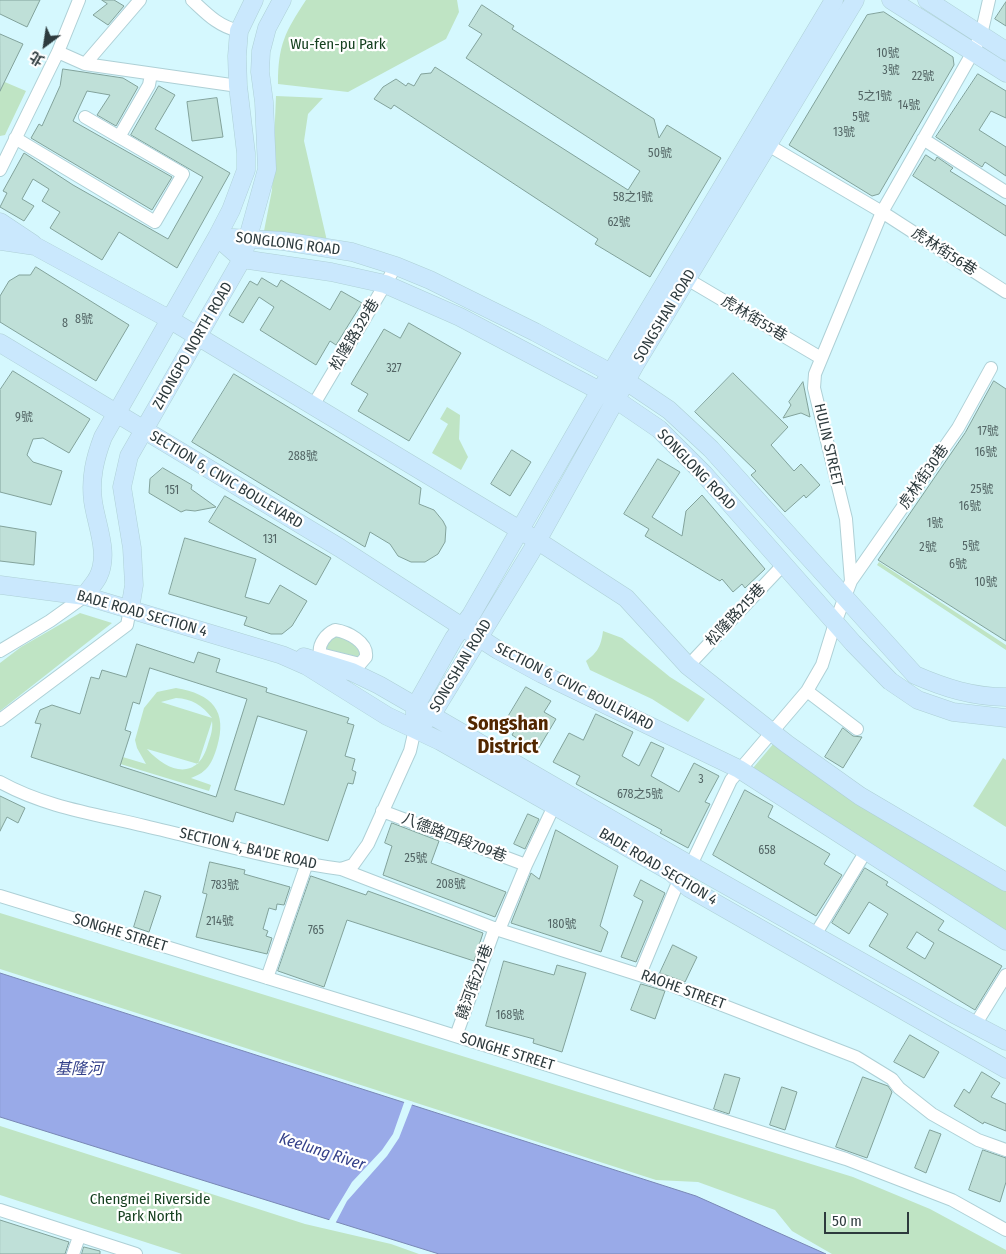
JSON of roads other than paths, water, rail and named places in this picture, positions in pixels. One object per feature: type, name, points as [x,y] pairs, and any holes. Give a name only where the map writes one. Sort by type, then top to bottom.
[{"type":"street","points":[[0,170],[14,138],[58,52],[79,0]]},
{"type":"street","points":[[85,64],[140,0]]},
{"type":"street","points":[[192,0],[215,22],[224,27],[239,31]]},
{"type":"street","name":"ZHONGPO NORTH ROAD","points":[[0,651],[50,621],[85,596],[99,575],[102,558],[101,536],[93,502],[94,460],[103,437],[118,415],[169,319],[217,237],[231,210],[246,170],[246,152],[238,86],[239,31],[254,0]]},
{"type":"street","name":"ZHONGPO NORTH ROAD","points":[[0,720],[126,625],[134,585],[132,548],[122,487],[129,456],[242,259],[267,169],[264,102],[260,72],[261,51],[267,28],[282,0]]},
{"type":"street","name":"SONGSHAN ROAD","points":[[415,730],[432,716],[538,540],[609,395],[834,0]]},
{"type":"street","name":"SONGSHAN ROAD","points":[[619,377],[687,279],[855,0]]},
{"type":"street","points":[[891,0],[1006,73]]},
{"type":"street","points":[[927,0],[983,27],[1006,51]]},
{"type":"street","name":"HULIN STREET","points":[[640,974],[680,880],[691,865],[731,780],[807,691],[822,666],[835,623],[851,581],[846,520],[814,388],[815,374],[882,212],[973,52],[983,27],[989,0]]},
{"type":"street","points":[[58,52],[85,64],[238,86]]},
{"type":"street","points":[[119,137],[149,84],[151,74]]},
{"type":"street","points":[[14,138],[155,222],[183,174],[86,117]]},
{"type":"street","points":[[924,139],[1006,192]]},
{"type":"street","name":"虎林街56巷","points":[[768,145],[882,212],[1006,292]]},
{"type":"street","points":[[0,222],[35,246],[199,336],[538,540],[626,598],[688,666],[860,796],[1006,882]]},
{"type":"street","name":"SONGLONG ROAD","points":[[217,237],[248,237],[352,252],[396,266],[439,284],[619,377],[669,410],[710,449],[844,599],[916,674],[946,689],[989,697],[1006,697]]},
{"type":"street","name":"SONGLONG ROAD","points":[[217,237],[242,259],[331,272],[385,284],[460,317],[609,395],[659,429],[704,474],[835,623],[890,681],[918,700],[953,712],[1006,718]]},
{"type":"street","points":[[0,240],[35,246]]},
{"type":"street","name":"松隆路329巷","points":[[314,404],[396,266]]},
{"type":"street","name":"虎林街55巷","points":[[687,279],[821,358]]},
{"type":"street","name":"SECTION 6, CIVIC BOULEVARD","points":[[0,343],[340,548],[479,637],[542,674],[739,769],[1006,941]]},
{"type":"street","name":"虎林街30巷","points":[[851,581],[958,428],[991,368]]},
{"type":"street","name":"SONGSHAN ROAD","points":[[415,730],[415,707],[520,530],[609,395]]},
{"type":"street","name":"松隆路215巷","points":[[688,666],[783,565]]},
{"type":"street","name":"BADE ROAD SECTION 4","points":[[0,585],[85,596],[282,655],[307,666],[387,716],[440,741],[671,872],[689,888],[1006,1069]]},
{"type":"street","name":"BADE ROAD SECTION 4","points":[[282,655],[306,657],[352,672],[814,935],[1006,1041]]},
{"type":"street","points":[[807,691],[857,730]]},
{"type":"street","points":[[341,869],[353,864],[363,854],[410,751],[415,730]]},
{"type":"street","name":"SECTION 4, BA'DE ROAD","points":[[0,782],[46,803],[307,863],[341,869]]},
{"type":"street","name":"八德路四段709巷","points":[[497,929],[554,806]]},
{"type":"street","name":"八德路四段709巷","points":[[382,811],[526,865]]},
{"type":"street","points":[[814,935],[866,851]]},
{"type":"street","points":[[267,978],[307,863]]},
{"type":"street","name":"RAOHE STREET","points":[[341,869],[497,929],[640,974],[856,1057],[892,1079],[899,1088],[932,1114],[978,1140],[1006,1150]]},
{"type":"street","name":"SONGHE STREET","points":[[0,896],[456,1036],[867,1166],[952,1200],[1006,1230]]},
{"type":"street","name":"饒河街221巷","points":[[456,1036],[497,929]]},
{"type":"street","points":[[975,1025],[1006,974]]},
{"type":"street","points":[[0,1210],[136,1254]]},
{"type":"street","points":[[73,1254],[79,1237]]},
{"type":"water","name":"基隆河","points":[[0,973],[696,1196],[826,1254],[439,1254],[0,1117]]},
{"type":"district","name":"Songshan District","points":[[508,736]]},
{"type":"park label","name":"Wu-fen-pu Park","points":[[338,45]]},
{"type":"park label","name":"Chengmei Riverside Park North","points":[[150,1208]]},
{"type":"water label","name":"Keelung River","points":[[322,1152]]}]
